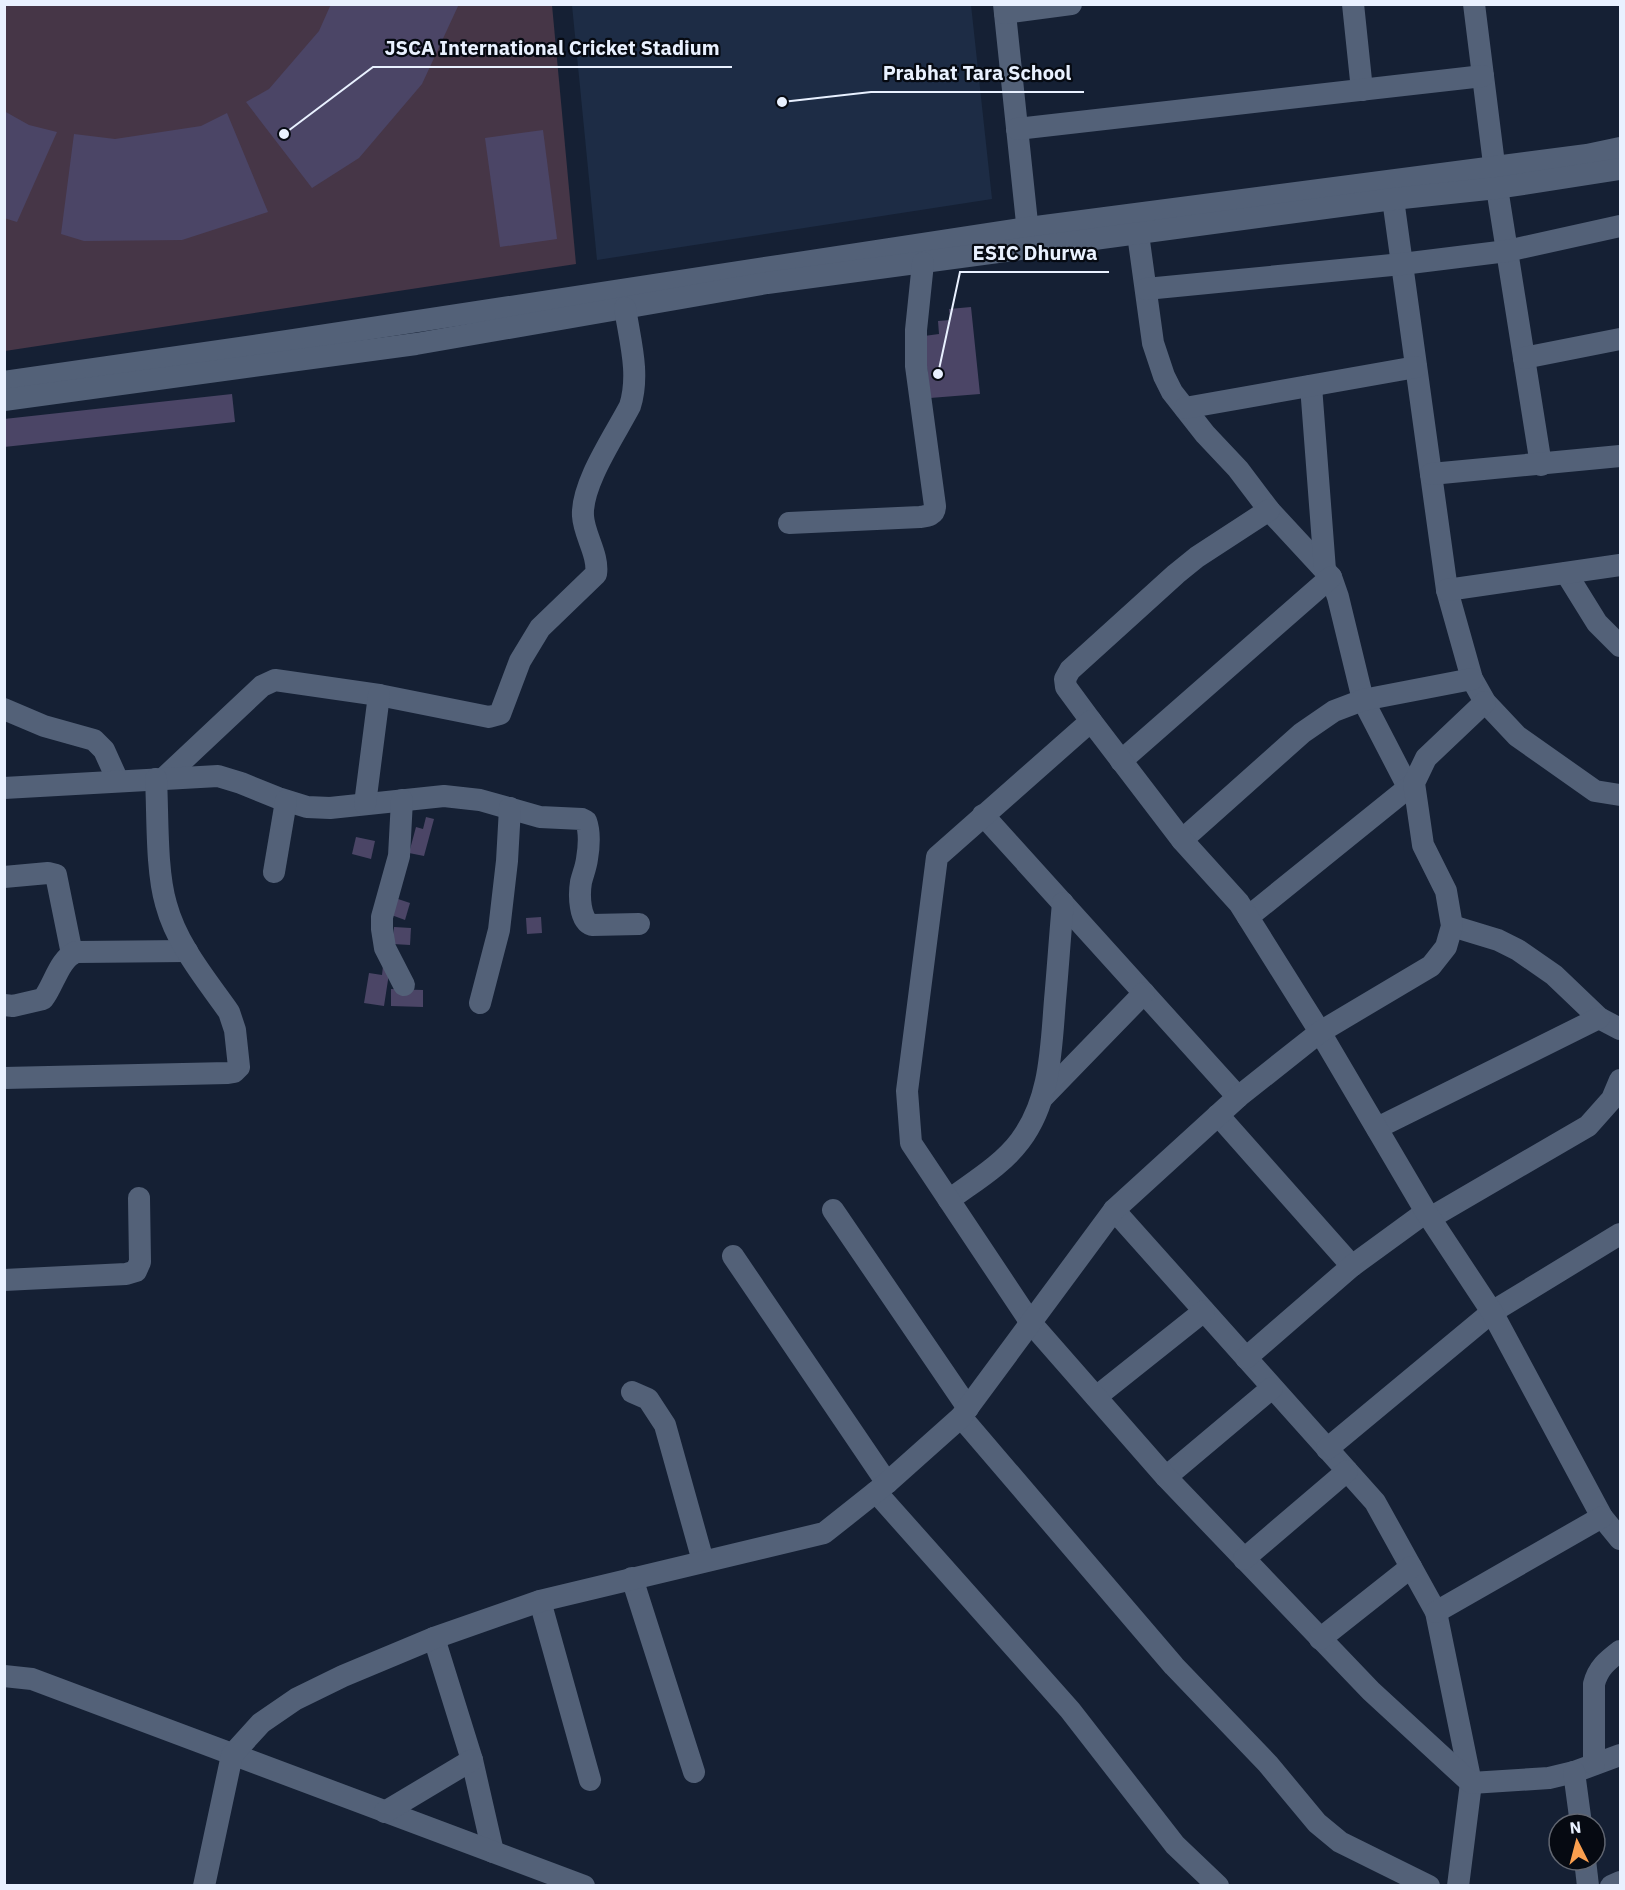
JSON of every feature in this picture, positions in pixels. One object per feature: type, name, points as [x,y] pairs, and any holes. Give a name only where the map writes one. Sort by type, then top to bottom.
[{"type":"street","points":[[1028,238],[1004,9],[1071,4]]},
{"type":"street","points":[[1353,4],[1362,90]]},
{"type":"street","points":[[1473,4],[1496,177],[1541,465]]},
{"type":"street","points":[[1017,129],[1483,76]]},
{"type":"street","points":[[4,400],[416,344],[767,283],[923,263],[1028,238],[1138,234],[1393,199],[1620,148]]},
{"type":"street","points":[[4,382],[1028,238],[1496,177],[1620,169]]},
{"type":"street","points":[[1393,199],[1447,590],[1472,679],[1485,702],[1517,736],[1595,791],[1620,795]]},
{"type":"street","points":[[1146,289],[1402,264],[1507,251],[1620,226]]},
{"type":"street","points":[[1138,234],[1157,361],[1172,392],[1269,510],[1328,574]]},
{"type":"street","points":[[789,523],[920,517],[932,514],[934,511],[916,366],[916,330],[923,263]]},
{"type":"street","points":[[4,1078],[234,1072],[239,1063],[233,1022],[187,951],[172,921],[162,890],[160,779],[269,681],[281,680],[379,695],[489,717],[497,716],[503,710],[520,661],[532,638],[596,574],[596,563],[586,531],[583,505],[589,484],[630,406],[634,393],[634,368],[625,308]]},
{"type":"street","points":[[1524,358],[1620,339]]},
{"type":"street","points":[[1185,408],[1416,367]]},
{"type":"street","points":[[204,1886],[232,1755],[261,1723],[296,1699],[343,1676],[434,1638],[540,1601],[824,1533],[881,1488],[965,1412],[1114,1210],[1218,1114],[1320,1032],[1431,966],[1446,947],[1452,926],[1446,891],[1423,845],[1411,785],[1363,700],[1338,597],[1328,574],[1311,386]]},
{"type":"street","points":[[1431,474],[1620,456]]},
{"type":"street","points":[[1269,510],[1197,557],[1176,574],[1070,670],[1065,679],[1066,687],[1182,840],[1239,903],[1320,1032],[1428,1215],[1492,1312],[1602,1517],[1620,1539]]},
{"type":"street","points":[[1447,590],[1620,566]]},
{"type":"street","points":[[1566,573],[1597,623],[1620,646]]},
{"type":"street","points":[[1120,761],[1328,574]]},
{"type":"street","points":[[1182,840],[1315,723],[1334,711],[1363,700],[1472,679]]},
{"type":"street","points":[[365,804],[379,695]]},
{"type":"street","points":[[1248,917],[1411,785],[1426,758],[1485,702]]},
{"type":"street","points":[[4,709],[44,726],[94,740],[104,750],[118,781]]},
{"type":"street","points":[[1091,721],[937,857],[907,1091],[911,1143],[1031,1323],[1166,1477],[1320,1639],[1371,1691],[1471,1783],[1549,1778],[1620,1755]]},
{"type":"street","points":[[4,788],[218,776],[286,801],[318,808],[444,796],[480,800],[540,817],[579,819],[586,821],[588,828],[588,858],[581,888],[584,918],[588,924],[592,925],[639,924]]},
{"type":"street","points":[[402,800],[399,856],[385,907],[382,929],[385,948],[404,985]]},
{"type":"street","points":[[274,872],[286,801]]},
{"type":"street","points":[[480,1003],[499,930],[510,808]]},
{"type":"street","points":[[983,815],[1238,1097]]},
{"type":"street","points":[[4,877],[48,873],[56,875],[72,954]]},
{"type":"street","points":[[949,1200],[1004,1157],[1019,1142],[1032,1122],[1041,1099],[1049,1070],[1063,903]]},
{"type":"street","points":[[1452,926],[1498,940],[1536,960],[1599,1018],[1620,1029]]},
{"type":"street","points":[[4,1005],[13,1006],[43,999],[64,962],[72,954],[82,951],[187,951]]},
{"type":"street","points":[[1041,1099],[1144,993]]},
{"type":"street","points":[[1377,1128],[1599,1018]]},
{"type":"street","points":[[1246,1358],[1352,1266],[1428,1215],[1588,1126],[1612,1099],[1620,1080]]},
{"type":"street","points":[[1218,1114],[1352,1266]]},
{"type":"street","points":[[4,1280],[126,1274],[136,1271],[140,1262],[139,1198]]},
{"type":"street","points":[[833,1210],[965,1412],[1174,1666],[1268,1764],[1317,1823],[1340,1842],[1429,1886]]},
{"type":"street","points":[[1114,1210],[1375,1502],[1436,1612],[1471,1783],[1458,1886]]},
{"type":"street","points":[[1328,1449],[1492,1312],[1620,1234]]},
{"type":"street","points":[[733,1256],[881,1488],[1070,1710],[1175,1845],[1218,1886]]},
{"type":"street","points":[[1096,1397],[1204,1311]]},
{"type":"street","points":[[1166,1477],[1272,1388]]},
{"type":"street","points":[[632,1392],[648,1399],[665,1425],[703,1561]]},
{"type":"street","points":[[1244,1559],[1347,1471]]},
{"type":"street","points":[[1436,1612],[1602,1517]]},
{"type":"street","points":[[1320,1639],[1411,1567]]},
{"type":"street","points":[[632,1578],[694,1772]]},
{"type":"street","points":[[540,1601],[590,1780]]},
{"type":"street","points":[[434,1638],[472,1760],[493,1852]]},
{"type":"street","points":[[1582,1812],[1584,1768],[1596,1673],[1606,1661],[1620,1651]]},
{"type":"street","points":[[4,1676],[32,1679],[584,1886]]},
{"type":"street","points":[[385,1812],[472,1760]]},
{"type":"street","points":[[1611,1886],[1620,1882]]},
{"type":"shaded area","points":[[5,5],[552,5],[576,264],[5,351]]},
{"type":"shaded area","points":[[572,5],[971,5],[992,199],[597,260]]},
{"type":"building","points":[[331,4],[459,4],[422,84],[359,158],[312,188],[246,102],[269,89],[319,31]]},
{"type":"building","points":[[4,111],[29,125],[57,132],[17,222],[4,218]]},
{"type":"building","points":[[227,113],[268,212],[182,240],[84,241],[61,234],[74,134],[115,139],[201,126]]},
{"type":"building","points":[[543,130],[557,239],[500,247],[485,138]]},
{"type":"building","points":[[971,307],[980,394],[930,398],[924,336],[939,334],[938,321],[950,320],[949,309]]},
{"type":"building","points":[[232,394],[235,422],[4,447],[4,419]]},
{"type":"building","points":[[426,817],[434,819],[424,856],[409,853],[416,827],[423,829]]},
{"type":"building","points":[[356,837],[375,841],[371,859],[352,854]]},
{"type":"building","points":[[392,897],[410,903],[405,920],[386,913]]},
{"type":"building","points":[[541,917],[542,933],[527,934],[526,918]]},
{"type":"building","points":[[394,927],[411,928],[410,945],[393,944]]},
{"type":"building","points":[[383,966],[390,967],[384,1006],[364,1003],[369,973],[382,975]]},
{"type":"building","points":[[391,989],[423,990],[423,1007],[391,1006]]},
{"type":"place","name":"Prabhat Tara School","points":[[782,102]]},
{"type":"place","name":"JSCA International Cricket Stadium","points":[[284,134]]},
{"type":"place","name":"ESIC Dhurwa","points":[[938,374]]}]
